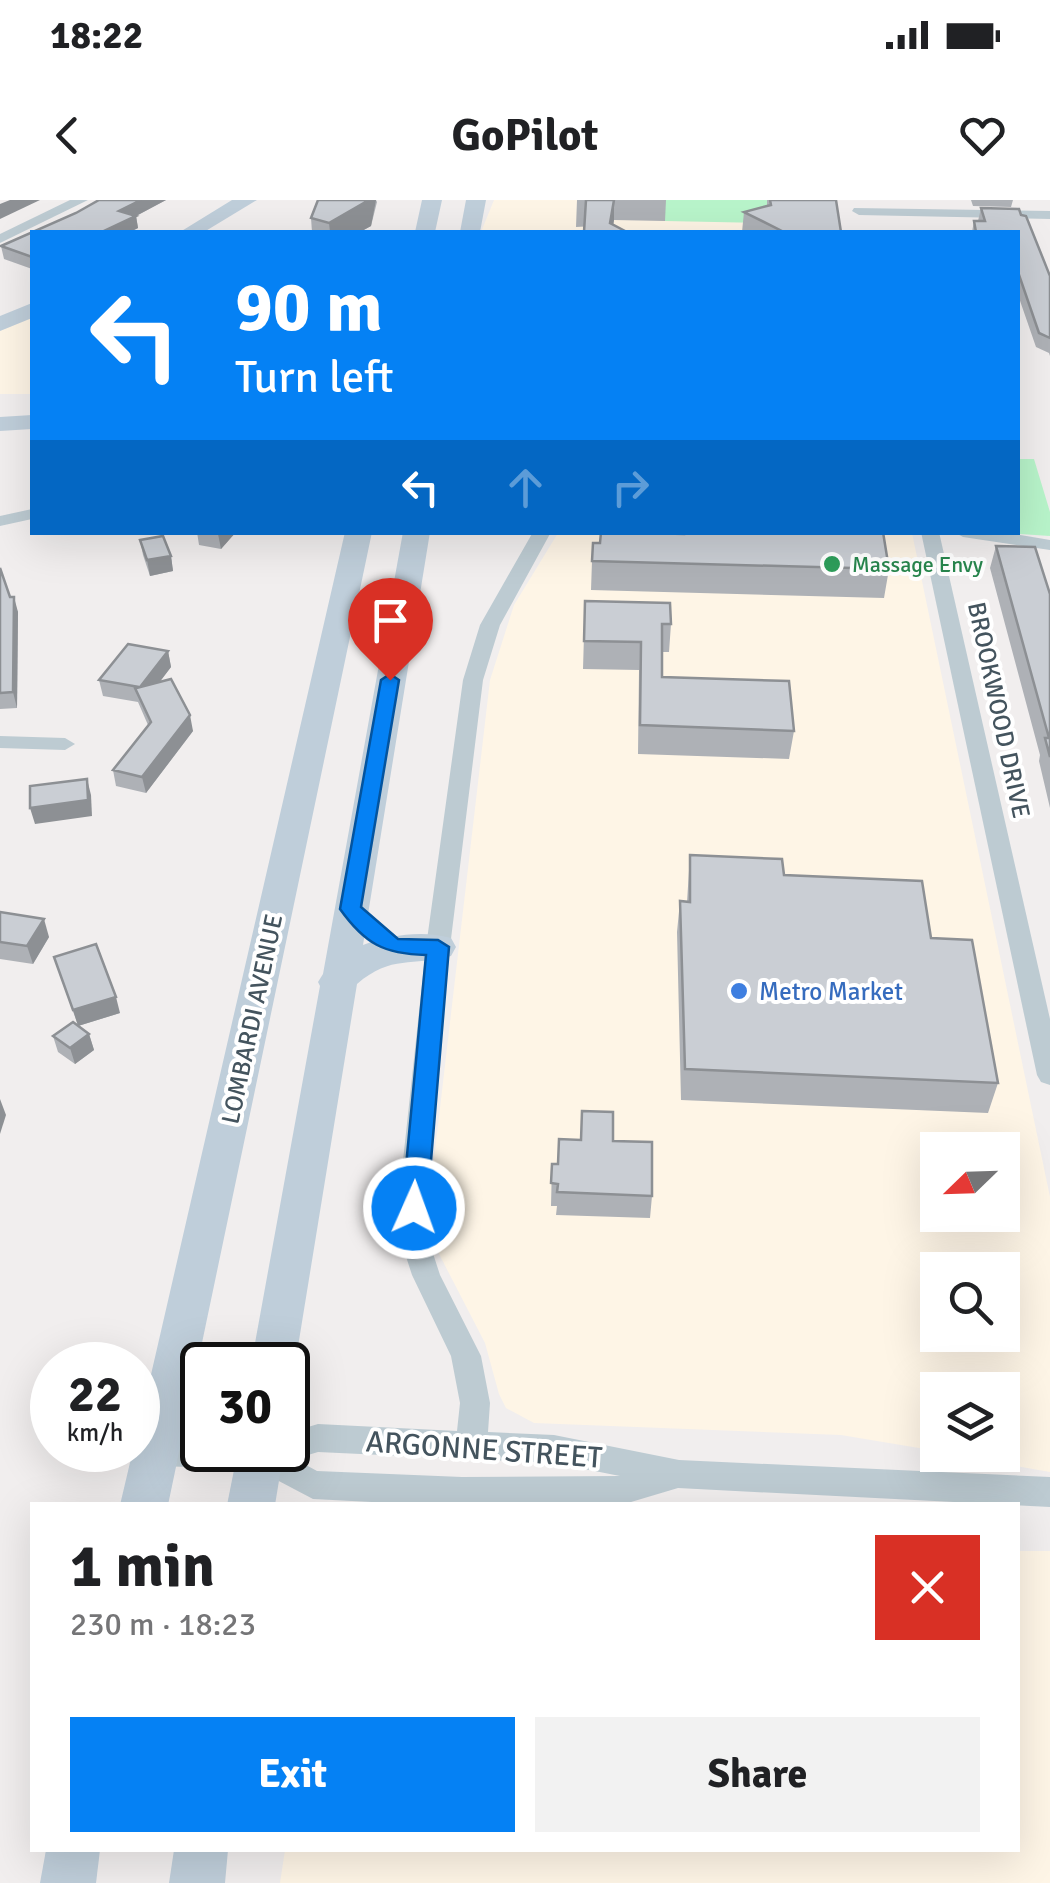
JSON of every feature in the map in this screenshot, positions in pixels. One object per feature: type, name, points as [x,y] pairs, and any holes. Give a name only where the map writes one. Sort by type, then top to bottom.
[{"type":"main road","points":[[194,230],[247,200]]},
{"type":"main road","points":[[425,230],[432,200]]},
{"type":"main road","points":[[470,230],[476,200]]},
{"type":"main road","points":[[0,324],[30,311]]},
{"type":"main road","points":[[0,403],[30,415]]},
{"type":"main road","points":[[0,424],[30,415]]},
{"type":"main road","name":"LOMBARDI AVENUE","points":[[160,1434],[358,535]]},
{"type":"main road","points":[[277,1342],[336,982],[416,535]]},
{"type":"main road","points":[[350,909],[374,934],[394,946]]},
{"type":"main road","points":[[336,982],[358,963],[394,946],[438,947]]},
{"type":"main road","name":"LOMBARDI AVENUE","points":[[145,1502],[151,1472]]},
{"type":"main road","points":[[253,1502],[264,1472]]},
{"type":"main road","points":[[68,1883],[74,1852]]},
{"type":"main road","points":[[197,1883],[201,1852]]},
{"type":"street","points":[[0,238],[81,200]]},
{"type":"street","points":[[864,230],[858,205],[1050,216],[1044,200]]},
{"type":"street","points":[[0,521],[30,514]]},
{"type":"street","points":[[472,1446],[475,1403],[466,1356],[426,1275],[414,1238],[414,1179],[438,947],[476,669],[490,625],[540,535]]},
{"type":"street","name":"BROOKWOOD DRIVE","points":[[931,535],[1050,1075]]},
{"type":"street","points":[[984,535],[1050,545]]},
{"type":"street","points":[[0,742],[64,744]]},
{"type":"street","name":"ARGONNE STREET","points":[[310,1440],[554,1450],[680,1474],[1050,1492]]},
{"type":"street","name":"ARGONNE STREET","points":[[296,1472],[313,1486],[462,1492],[619,1492],[680,1474]]},
{"type":"shaded area","points":[[494,200],[774,200],[767,230],[482,230]]},
{"type":"shaded area","points":[[30,318],[30,394],[0,394],[0,331]]},
{"type":"shaded area","points":[[557,535],[912,535],[1050,1197],[1050,1472],[1020,1467],[1020,1372],[920,1372],[920,1448],[841,1435],[534,1423],[506,1408],[499,1394],[485,1343],[437,1250],[431,1185],[490,680],[514,605]]},
{"type":"shaded area","points":[[1020,1551],[1050,1551],[1050,1883],[280,1883],[285,1852],[1020,1852]]},
{"type":"green space","points":[[663,200],[769,200],[770,223],[665,221]]},
{"type":"green space","points":[[1020,459],[1034,459],[1050,512],[1050,536],[1020,534]]},
{"type":"building","points":[[99,200],[141,200],[119,211],[136,216],[106,230],[38,230]]},
{"type":"building","points":[[318,200],[369,200],[329,223],[311,218]]},
{"type":"building","points":[[586,200],[614,200],[610,223],[623,230],[584,230]]},
{"type":"building","points":[[770,200],[836,200],[841,230],[780,230],[744,212],[771,205]]},
{"type":"building","points":[[981,208],[1019,209],[1026,216],[1050,276],[1050,338],[1039,333],[1020,278],[1020,230],[976,230],[974,221],[985,221]]},
{"type":"building","points":[[30,233],[30,256],[1,246]]},
{"type":"building","points":[[601,535],[883,535],[889,569],[592,561],[593,543],[600,543]]},
{"type":"building","points":[[163,536],[171,556],[147,560],[140,540]]},
{"type":"building","points":[[996,546],[1035,547],[1050,594],[1050,757],[1045,738],[1049,738]]},
{"type":"building","points":[[0,568],[10,597],[14,597],[13,692],[0,693]]},
{"type":"building","points":[[585,601],[670,603],[671,624],[662,624],[662,677],[789,681],[794,731],[640,725],[641,642],[584,641]]},
{"type":"building","points":[[128,644],[168,651],[140,687],[171,679],[190,715],[142,777],[113,770],[151,722],[135,688],[139,687],[99,680]]},
{"type":"building","points":[[87,779],[88,800],[30,808],[30,786]]},
{"type":"building","points":[[690,855],[782,859],[784,875],[922,881],[931,938],[972,940],[998,1083],[685,1069],[680,901],[690,902]]},
{"type":"building","points":[[0,912],[44,919],[27,946],[0,942]]},
{"type":"building","points":[[96,944],[116,997],[73,1010],[54,957]]},
{"type":"building","points":[[73,1022],[89,1034],[70,1048],[53,1036]]},
{"type":"building","points":[[582,1111],[613,1112],[613,1141],[652,1142],[652,1196],[557,1192],[558,1184],[551,1183],[552,1164],[558,1164],[559,1139],[581,1140]]},
{"type":"place","name":"Massage Envy","points":[[832,564]]},
{"type":"place","name":"Metro Market","points":[[739,991]]},
{"type":"route","points":[[390,680],[350,909],[374,934],[394,946],[438,947],[414,1208]]}]
